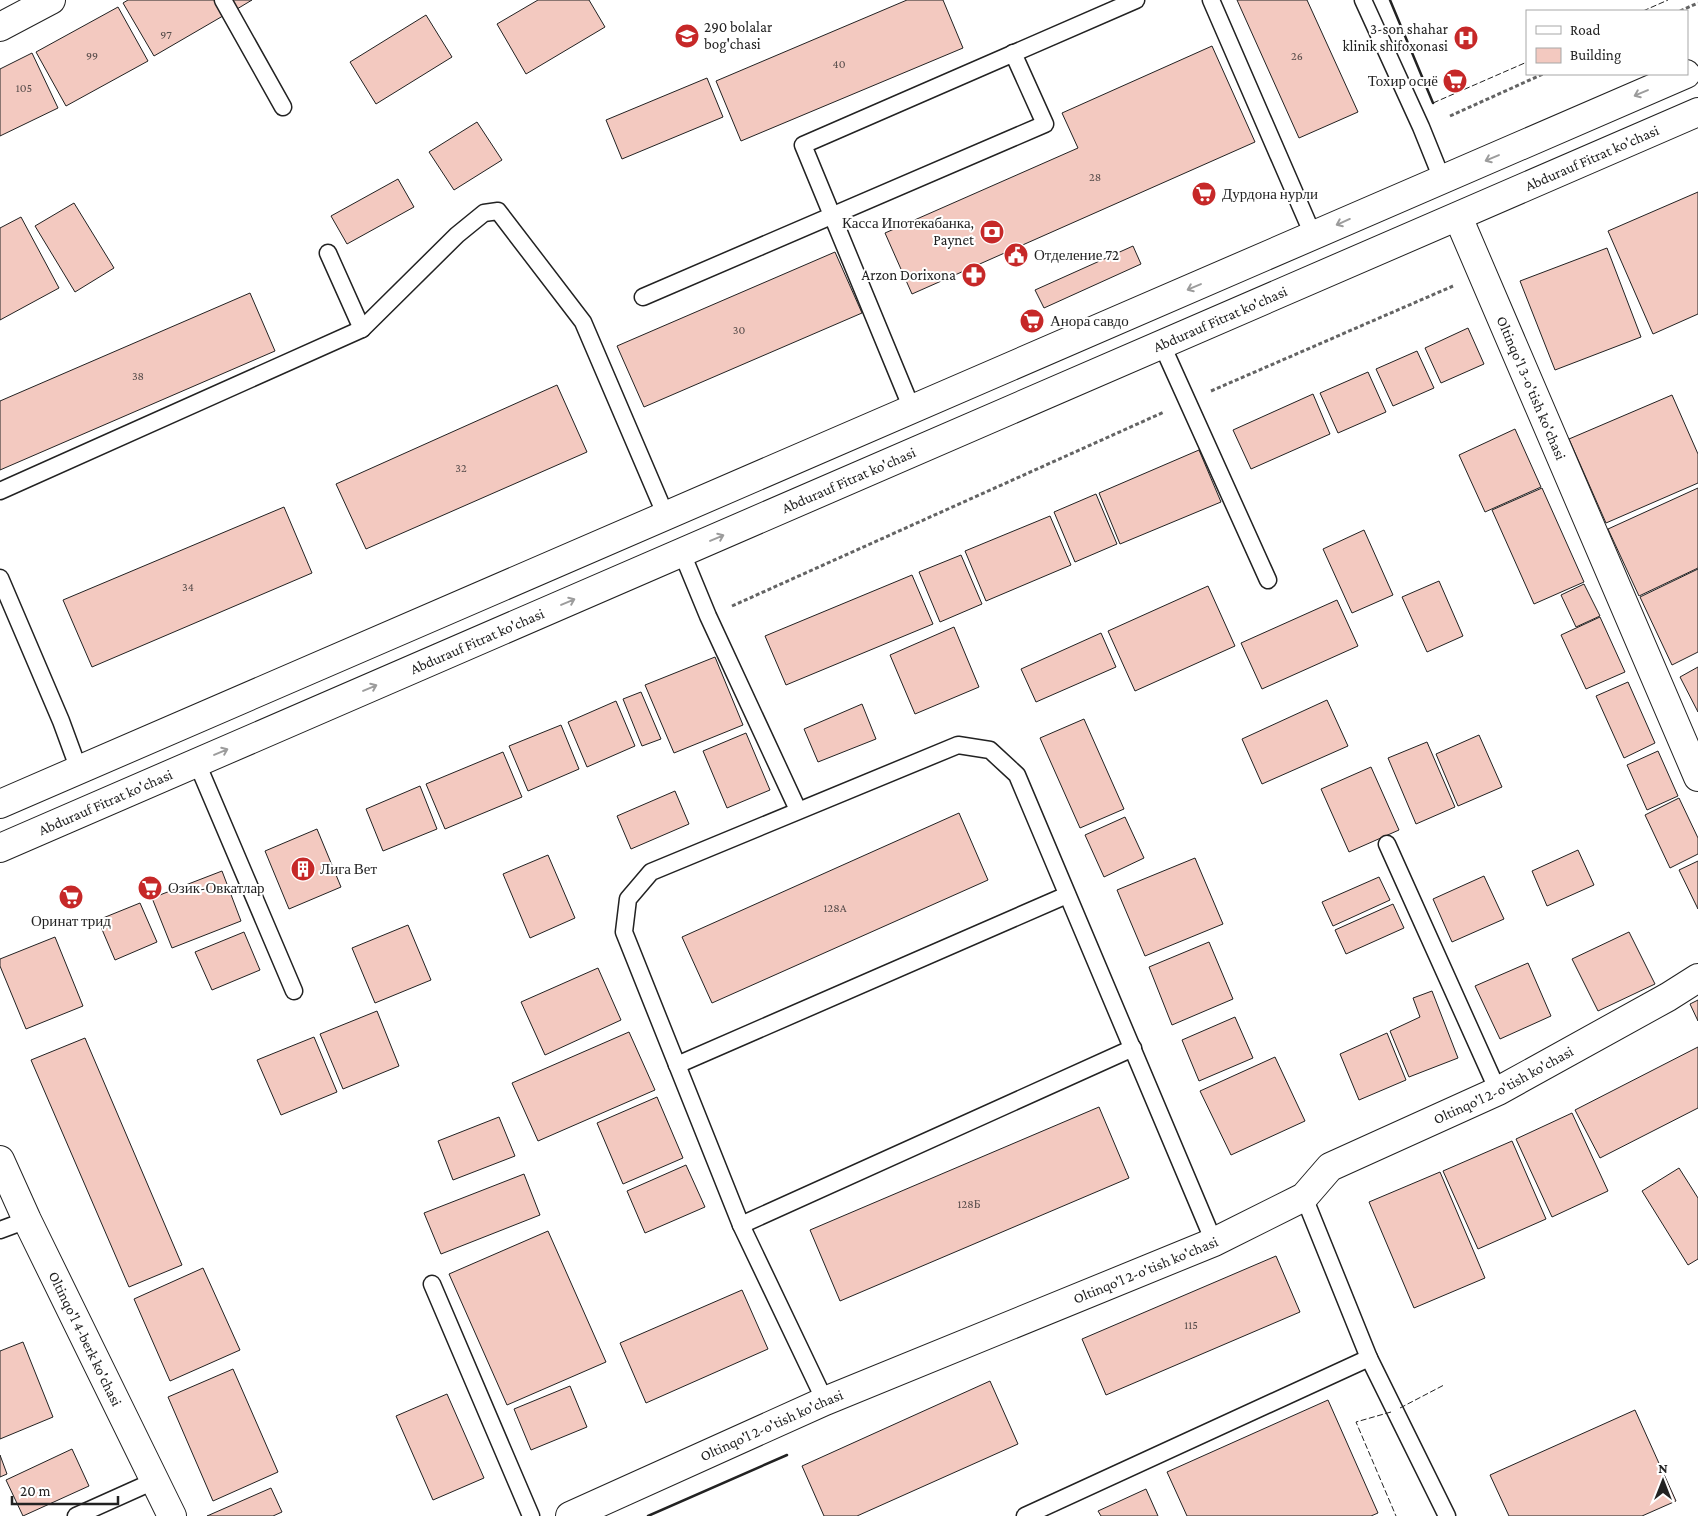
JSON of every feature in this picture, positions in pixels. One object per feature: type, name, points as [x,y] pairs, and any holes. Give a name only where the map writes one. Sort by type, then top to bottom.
[{"type":"main road","points":[[0,27],[51,0]]},
{"type":"main road","points":[[0,804],[1684,75]]},
{"type":"main road","name":"Abdurauf Fitrat ko'chasi","points":[[0,848],[1698,112]]},
{"type":"main road","name":"Oltinqo'l 3-o'tish ko'chasi","points":[[1442,179],[1698,777]]},
{"type":"main road","points":[[666,516],[682,553]]},
{"type":"main road","name":"Oltinqo'l 2-o'tish ko'chasi","points":[[570,1516],[825,1402],[1214,1242],[1304,1197],[1330,1167],[1498,1091],[1668,997],[1698,978]]},
{"type":"main road","name":"Oltinqo'l 4-berk ko'chasi","points":[[0,1160],[27,1220],[172,1516]]},
{"type":"lane","points":[[223,0],[283,107]]},
{"type":"lane","points":[[912,408],[803,145],[1136,0]]},
{"type":"lane","points":[[1212,0],[1313,235]]},
{"type":"lane","name":"Oltinqo'l 3-o'tish ko'chasi","points":[[1363,0],[1421,127],[1442,179]]},
{"type":"lane","points":[[643,297],[1045,124],[1013,54]]},
{"type":"lane","points":[[0,491],[362,329],[457,235],[484,213],[498,212],[583,322],[666,516]]},
{"type":"lane","points":[[328,254],[362,329]]},
{"type":"lane","points":[[1162,345],[1268,580]]},
{"type":"lane","points":[[682,553],[708,616],[798,810]]},
{"type":"lane","points":[[0,578],[61,721],[79,770]]},
{"type":"lane","points":[[825,1402],[741,1224],[624,932],[628,899],[651,872],[798,810],[958,745],[990,750],[1017,775],[1214,1242]]},
{"type":"lane","points":[[197,763],[294,991]]},
{"type":"lane","points":[[1387,844],[1498,1091]]},
{"type":"lane","points":[[677,1065],[1067,895]]},
{"type":"lane","points":[[741,1224],[1132,1048]]},
{"type":"lane","points":[[1304,1197],[1369,1358],[1447,1516]]},
{"type":"lane","points":[[0,1230],[27,1220]]},
{"type":"lane","points":[[432,1284],[531,1516]]},
{"type":"lane","points":[[1025,1516],[1369,1358]]},
{"type":"lane","points":[[76,1516],[154,1481]]},
{"type":"path","points":[[1682,10],[1698,3]]},
{"type":"path","points":[[1450,116],[1541,75]]},
{"type":"path","points":[[708,616],[1188,401],[1461,282]]},
{"type":"building","points":[[128,0],[221,0],[228,13],[154,56],[123,3]]},
{"type":"building","points":[[232,0],[252,0],[237,9]]},
{"type":"building","points":[[538,0],[589,0],[605,27],[526,74],[497,24]]},
{"type":"building","points":[[907,0],[943,0],[963,48],[741,141],[716,81]]},
{"type":"building","points":[[1237,0],[1307,0],[1358,112],[1299,138]]},
{"type":"building","points":[[118,7],[148,61],[66,106],[36,52]]},
{"type":"building","points":[[426,15],[452,57],[376,104],[350,62]]},
{"type":"building","points":[[1212,46],[1255,142],[912,294],[885,233],[1078,148],[1062,113]]},
{"type":"building","points":[[32,53],[58,108],[0,136],[0,69]]},
{"type":"building","points":[[707,78],[723,117],[622,159],[606,120]]},
{"type":"building","points":[[477,122],[502,160],[454,190],[429,152]]},
{"type":"building","points":[[398,179],[414,207],[347,244],[331,216]]},
{"type":"building","points":[[1698,192],[1698,314],[1653,334],[1608,231]]},
{"type":"building","points":[[74,203],[114,268],[75,292],[35,226]]},
{"type":"building","points":[[21,217],[59,288],[0,320],[0,228]]},
{"type":"building","points":[[1133,246],[1141,264],[1044,308],[1035,290]]},
{"type":"building","points":[[1607,248],[1641,337],[1555,370],[1520,281]]},
{"type":"building","points":[[835,252],[862,313],[644,407],[617,346]]},
{"type":"building","points":[[250,293],[275,351],[0,470],[0,401]]},
{"type":"building","points":[[1468,328],[1484,364],[1441,383],[1425,348]]},
{"type":"building","points":[[1417,351],[1434,388],[1393,406],[1376,369]]},
{"type":"building","points":[[1368,372],[1386,412],[1338,433],[1320,393]]},
{"type":"building","points":[[557,385],[587,452],[366,549],[336,484]]},
{"type":"building","points":[[1313,394],[1330,434],[1251,469],[1233,430]]},
{"type":"building","points":[[1672,395],[1698,454],[1698,483],[1606,523],[1569,439]]},
{"type":"building","points":[[1515,429],[1541,487],[1485,512],[1459,455]]},
{"type":"building","points":[[1199,450],[1221,502],[1120,544],[1099,493]]},
{"type":"building","points":[[1542,488],[1584,582],[1534,604],[1492,510]]},
{"type":"building","points":[[1698,488],[1698,568],[1639,596],[1608,529]]},
{"type":"building","points":[[1096,494],[1117,544],[1075,562],[1054,512]]},
{"type":"building","points":[[284,507],[312,573],[92,667],[63,600]]},
{"type":"building","points":[[1050,516],[1071,565],[986,601],[965,551]]},
{"type":"building","points":[[1364,530],[1393,595],[1352,613],[1323,549]]},
{"type":"building","points":[[961,555],[982,604],[940,622],[919,572]]},
{"type":"building","points":[[1698,569],[1698,652],[1672,665],[1640,597]]},
{"type":"building","points":[[912,575],[933,624],[786,685],[765,636]]},
{"type":"building","points":[[1439,581],[1463,636],[1427,652],[1402,597]]},
{"type":"building","points":[[1584,584],[1600,616],[1576,627],[1561,595]]},
{"type":"building","points":[[1208,586],[1235,646],[1135,691],[1108,631]]},
{"type":"building","points":[[1337,600],[1358,646],[1262,689],[1241,643]]},
{"type":"building","points":[[1600,617],[1625,672],[1586,689],[1561,635]]},
{"type":"building","points":[[954,627],[979,687],[915,714],[890,655]]},
{"type":"building","points":[[1101,633],[1116,667],[1036,702],[1021,669]]},
{"type":"building","points":[[715,657],[743,725],[674,753],[645,685]]},
{"type":"building","points":[[1698,667],[1698,712],[1680,677]]},
{"type":"building","points":[[1628,682],[1655,743],[1624,758],[1596,696]]},
{"type":"building","points":[[641,692],[661,739],[642,746],[623,699]]},
{"type":"building","points":[[1327,700],[1348,746],[1262,784],[1242,739]]},
{"type":"building","points":[[616,701],[635,746],[587,767],[568,722]]},
{"type":"building","points":[[862,704],[876,739],[818,762],[804,729]]},
{"type":"building","points":[[1084,719],[1124,809],[1080,828],[1040,738]]},
{"type":"building","points":[[561,725],[579,769],[528,791],[509,746]]},
{"type":"building","points":[[746,733],[770,790],[727,808],[703,751]]},
{"type":"building","points":[[1479,735],[1502,787],[1458,806],[1436,754]]},
{"type":"building","points":[[1427,742],[1455,807],[1416,824],[1388,758]]},
{"type":"building","points":[[1658,751],[1678,796],[1647,810],[1627,765]]},
{"type":"building","points":[[503,752],[522,797],[445,829],[426,784]]},
{"type":"building","points":[[1371,767],[1399,830],[1349,852],[1321,789]]},
{"type":"building","points":[[420,786],[437,829],[383,851],[366,809]]},
{"type":"building","points":[[675,791],[689,824],[631,849],[617,816]]},
{"type":"building","points":[[1679,798],[1698,838],[1698,854],[1670,868],[1645,815]]},
{"type":"building","points":[[959,813],[988,880],[712,1003],[682,937]]},
{"type":"building","points":[[1125,817],[1144,858],[1104,877],[1085,835]]},
{"type":"building","name":"Лига Вет","points":[[317,829],[341,887],[289,909],[265,851]]},
{"type":"building","points":[[1578,850],[1594,885],[1547,906],[1532,871]]},
{"type":"building","points":[[548,855],[575,918],[530,938],[503,874]]},
{"type":"building","points":[[1195,858],[1223,924],[1145,956],[1117,890]]},
{"type":"building","points":[[1698,861],[1698,909],[1679,870]]},
{"type":"building","points":[[222,871],[241,921],[172,948],[152,898]]},
{"type":"building","points":[[1484,876],[1504,919],[1452,942],[1433,899]]},
{"type":"building","points":[[1379,877],[1390,900],[1333,926],[1322,902]]},
{"type":"building","points":[[140,903],[157,942],[115,960],[98,920]]},
{"type":"building","points":[[1393,904],[1404,928],[1346,954],[1335,930]]},
{"type":"building","points":[[408,925],[431,980],[375,1003],[352,948]]},
{"type":"building","points":[[244,932],[260,970],[212,990],[195,952]]},
{"type":"building","points":[[1629,932],[1655,984],[1598,1011],[1572,959]]},
{"type":"building","points":[[55,937],[83,1006],[26,1029],[0,966],[0,959]]},
{"type":"building","points":[[1209,942],[1233,999],[1172,1025],[1149,967]]},
{"type":"building","points":[[1528,963],[1551,1016],[1500,1039],[1475,986]]},
{"type":"building","points":[[598,968],[621,1020],[545,1055],[521,1002]]},
{"type":"building","points":[[1432,991],[1458,1058],[1409,1077],[1390,1031],[1420,1017],[1413,998]]},
{"type":"building","points":[[1698,1000],[1698,1021],[1690,1004]]},
{"type":"building","points":[[377,1011],[399,1066],[343,1089],[320,1034]]},
{"type":"building","points":[[1235,1017],[1253,1058],[1199,1081],[1182,1040]]},
{"type":"building","points":[[629,1032],[655,1090],[538,1141],[512,1083]]},
{"type":"building","points":[[1387,1033],[1406,1080],[1359,1100],[1340,1054]]},
{"type":"building","points":[[314,1037],[337,1092],[281,1115],[257,1060]]},
{"type":"building","points":[[85,1038],[182,1265],[129,1287],[31,1060]]},
{"type":"building","points":[[1698,1047],[1698,1108],[1600,1158],[1575,1110]]},
{"type":"building","points":[[1275,1057],[1305,1121],[1231,1155],[1200,1091]]},
{"type":"building","points":[[657,1097],[683,1158],[623,1184],[597,1123]]},
{"type":"building","points":[[1099,1107],[1129,1178],[840,1301],[810,1230]]},
{"type":"building","points":[[1572,1113],[1608,1191],[1552,1217],[1516,1139]]},
{"type":"building","points":[[499,1117],[515,1156],[453,1180],[438,1141]]},
{"type":"building","points":[[1512,1141],[1546,1219],[1478,1249],[1443,1171]]},
{"type":"building","points":[[686,1165],[705,1207],[645,1233],[627,1191]]},
{"type":"building","points":[[1679,1168],[1698,1198],[1698,1259],[1688,1265],[1642,1191]]},
{"type":"building","points":[[1440,1172],[1485,1278],[1414,1308],[1369,1202]]},
{"type":"building","points":[[524,1174],[540,1215],[441,1254],[424,1213]]},
{"type":"building","points":[[548,1231],[606,1362],[507,1405],[449,1274]]},
{"type":"building","points":[[1276,1256],[1300,1312],[1106,1395],[1082,1339]]},
{"type":"building","points":[[203,1268],[240,1350],[170,1381],[134,1299]]},
{"type":"building","points":[[742,1290],[768,1349],[646,1403],[620,1343]]},
{"type":"building","points":[[23,1342],[53,1417],[0,1439],[0,1351]]},
{"type":"building","points":[[233,1369],[278,1472],[213,1501],[168,1397]]},
{"type":"building","points":[[990,1381],[1018,1444],[857,1516],[824,1516],[802,1466]]},
{"type":"building","points":[[570,1386],[587,1427],[531,1450],[514,1409]]},
{"type":"building","points":[[447,1394],[484,1478],[433,1500],[396,1416]]},
{"type":"building","points":[[1328,1400],[1378,1513],[1371,1516],[1187,1516],[1167,1472]]},
{"type":"building","points":[[1635,1410],[1676,1501],[1642,1516],[1509,1516],[1490,1475]]},
{"type":"building","points":[[72,1449],[89,1486],[23,1516],[6,1480]]},
{"type":"building","points":[[0,1455],[7,1474],[0,1477]]},
{"type":"building","points":[[271,1488],[282,1512],[273,1516],[207,1516]]},
{"type":"building","points":[[1146,1489],[1158,1516],[1101,1516],[1098,1511]]},
{"type":"fence","points":[[1645,10],[1668,0]]},
{"type":"fence","points":[[1433,103],[1526,62]]},
{"type":"fence","points":[[1400,1408],[1444,1385]]},
{"type":"fence","points":[[1391,1412],[1356,1422],[1396,1516]]},
{"type":"wall","points":[[1390,0],[1433,103]]},
{"type":"wall","points":[[648,1516],[787,1455]]},
{"type":"place","name":"290 bolalar bog'chasi","points":[[687,36]]},
{"type":"place","name":"3-son shahar klinik shifoxonasi","points":[[1466,38]]},
{"type":"place","name":"Тохир осиё","points":[[1455,81]]},
{"type":"place","name":"Дурдона нурли","points":[[1204,194]]},
{"type":"place","name":"Касса Ипотекабанка, Paynet","points":[[992,232]]},
{"type":"place","name":"Отделение 72","points":[[1016,255]]},
{"type":"place","name":"Arzon Dorixona","points":[[974,275]]},
{"type":"place","name":"Анора савдо","points":[[1032,321]]},
{"type":"place","name":"Лига Вет","points":[[303,869]]},
{"type":"place","name":"Озик-Овкатлар","points":[[150,888]]},
{"type":"place","name":"Оринат трид","points":[[71,897]]}]
